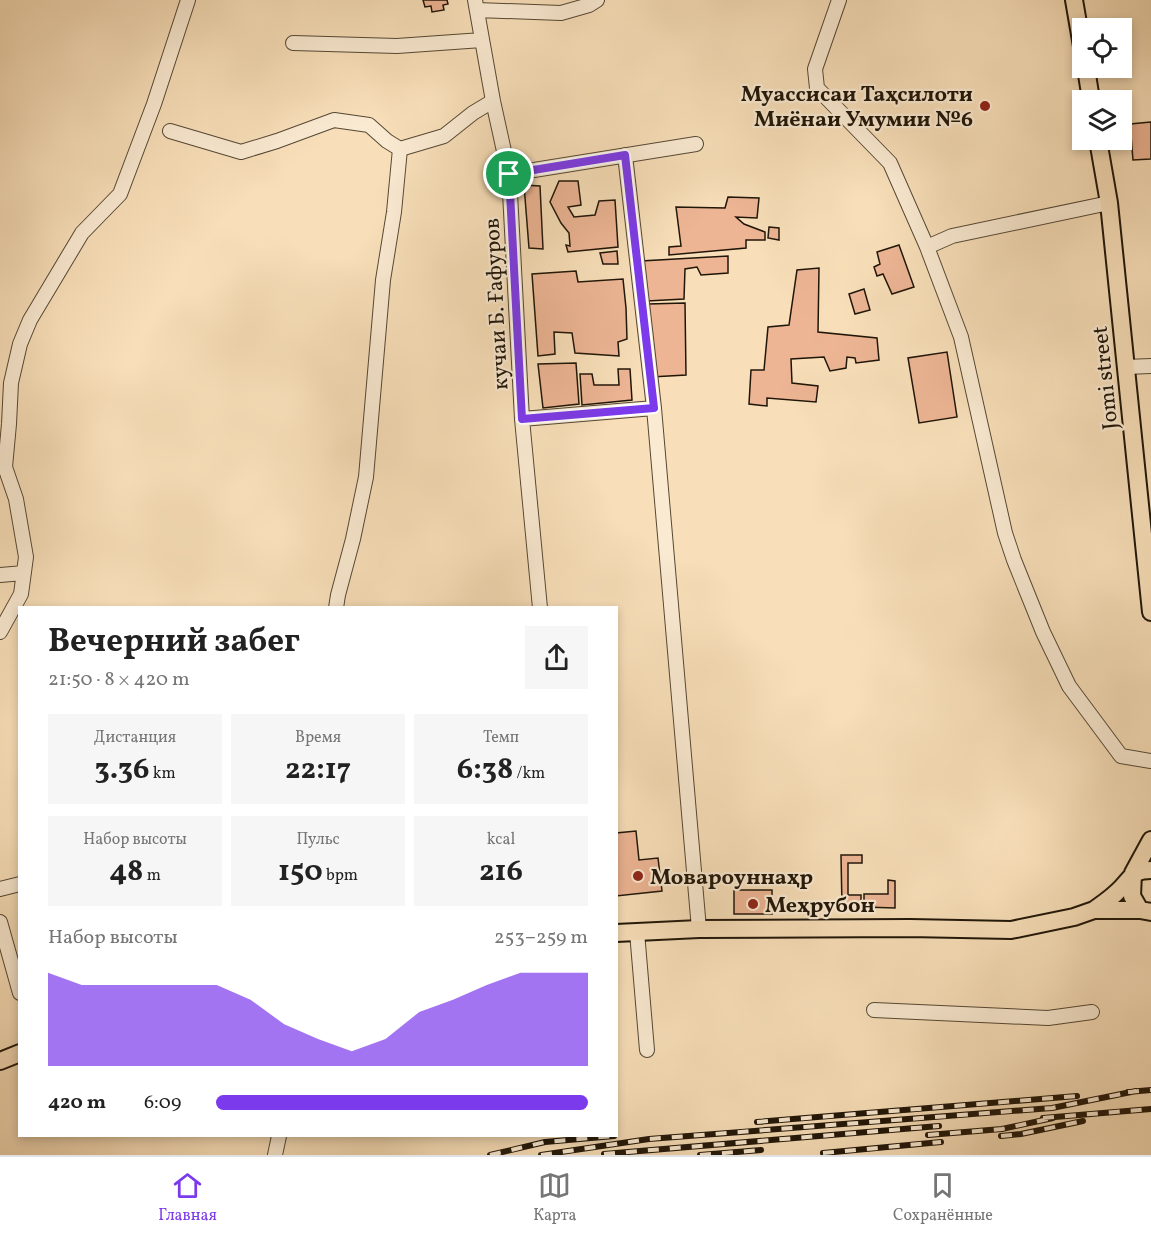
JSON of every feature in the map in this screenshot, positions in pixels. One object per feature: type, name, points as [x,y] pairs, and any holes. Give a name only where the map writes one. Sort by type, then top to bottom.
[{"type":"main road","points":[[1074,0],[1077,18]]},
{"type":"main road","name":"Jomi street","points":[[1100,150],[1109,203],[1151,612]]},
{"type":"main road","points":[[618,933],[699,929],[1011,930],[1074,917],[1094,910],[1118,892],[1133,873],[1151,840]]},
{"type":"main road","points":[[1133,873],[1151,870]]},
{"type":"main road","points":[[1133,873],[1132,896],[1147,909]]},
{"type":"main road","points":[[1094,910],[1147,909]]},
{"type":"main road","points":[[0,1061],[18,1054]]},
{"type":"street","points":[[0,632],[21,594],[27,557],[16,499],[5,467],[11,382],[20,344],[30,320],[82,233],[120,194],[154,104],[188,0]]},
{"type":"street","points":[[476,5],[561,13],[597,0]]},
{"type":"street","points":[[839,0],[815,69],[817,88],[890,163],[927,247],[961,337],[1005,533],[1043,633],[1069,686],[1121,756],[1151,761]]},
{"type":"street","name":"кучаи Б. Ғафуров","points":[[476,5],[509,174],[522,419],[540,606]]},
{"type":"street","points":[[293,43],[397,46],[482,40]]},
{"type":"street","points":[[170,131],[241,152],[334,120],[369,125],[400,149],[444,135],[493,101]]},
{"type":"street","points":[[509,174],[696,144]]},
{"type":"street","points":[[336,606],[366,477],[382,280],[394,212],[400,149]]},
{"type":"street","points":[[625,155],[654,408],[699,929]]},
{"type":"street","points":[[927,247],[951,237],[1109,203]]},
{"type":"street","points":[[1126,367],[1151,366]]},
{"type":"street","points":[[522,419],[654,408]]},
{"type":"street","points":[[0,575],[24,573]]},
{"type":"street","points":[[0,889],[18,884]]},
{"type":"street","points":[[0,922],[18,986]]},
{"type":"street","points":[[637,932],[647,1050]]},
{"type":"street","points":[[874,1010],[1048,1018],[1092,1012]]},
{"type":"street","points":[[275,1155],[279,1137]]},
{"type":"building","points":[[423,0],[447,0],[448,4],[443,5],[444,10],[432,12],[431,6],[425,7]]},
{"type":"building","points":[[1151,122],[1151,159],[1133,160],[1132,124]]},
{"type":"building","points":[[559,181],[578,181],[581,205],[568,207],[574,217],[595,215],[599,201],[615,200],[618,247],[568,252],[566,245],[570,246],[569,233],[550,202]]},
{"type":"building","points":[[524,185],[540,186],[543,249],[529,248]]},
{"type":"building","points":[[728,197],[759,198],[757,218],[736,217],[744,224],[765,232],[765,240],[746,240],[746,248],[669,255],[669,247],[681,246],[676,207],[725,208]]},
{"type":"building","points":[[769,227],[779,228],[779,240],[768,238]]},
{"type":"building","points":[[899,245],[914,287],[892,294],[883,274],[877,276],[874,267],[880,264],[877,252]]},
{"type":"building","points":[[617,251],[618,264],[603,264],[600,253]]},
{"type":"building","points":[[728,256],[728,273],[701,275],[697,267],[685,269],[684,299],[647,301],[641,261]]},
{"type":"building","points":[[819,268],[818,332],[877,338],[879,360],[856,363],[855,358],[847,357],[846,368],[830,371],[824,357],[791,359],[792,383],[818,386],[816,402],[767,398],[767,406],[749,404],[751,370],[764,370],[768,327],[789,325],[797,270]]},
{"type":"building","points":[[576,271],[578,282],[623,279],[627,339],[618,342],[619,356],[575,353],[572,333],[554,332],[555,354],[538,356],[532,274]]},
{"type":"building","points":[[864,289],[870,310],[855,314],[849,294]]},
{"type":"building","points":[[685,303],[686,375],[651,377],[648,304]]},
{"type":"building","points":[[947,352],[957,417],[919,423],[908,358]]},
{"type":"building","points":[[576,363],[579,404],[543,408],[538,364]]},
{"type":"building","points":[[618,369],[630,369],[632,400],[582,405],[580,374],[592,374],[594,385],[619,385]]},
{"type":"building","name":"Мовароуннаҳр","points":[[636,831],[639,860],[658,858],[662,891],[618,896],[618,833]]},
{"type":"building","points":[[841,855],[862,855],[862,863],[848,863],[848,895],[861,895],[861,907],[842,907]]},
{"type":"building","points":[[888,880],[895,881],[895,908],[864,907],[864,894],[888,894]]},
{"type":"building","name":"Меҳрубон","points":[[734,890],[772,890],[772,914],[734,914]]},
{"type":"railway","points":[[1128,1092],[1151,1090]]},
{"type":"railway","points":[[541,1155],[649,1139],[1052,1108],[1136,1091]]},
{"type":"railway","points":[[757,1122],[1077,1096]]},
{"type":"railway","points":[[1043,1118],[1151,1109]]},
{"type":"railway","points":[[928,1135],[1002,1129],[1053,1118]]},
{"type":"railway","points":[[1001,1136],[1083,1121]]},
{"type":"railway","points":[[604,1154],[939,1126]]},
{"type":"railway","points":[[490,1155],[545,1142],[602,1137]]},
{"type":"railway","points":[[823,1153],[941,1142]]},
{"type":"railway","points":[[700,1155],[761,1150]]},
{"type":"place","name":"Муассисаи Таҳсилоти Миёнаи Умумии №6","points":[[985,106]]},
{"type":"place","name":"Мовароуннаҳр","points":[[638,876]]},
{"type":"place","name":"Меҳрубон","points":[[753,904]]},
{"type":"route","points":[[625,155],[654,408],[522,419],[509,174],[625,155]]}]
